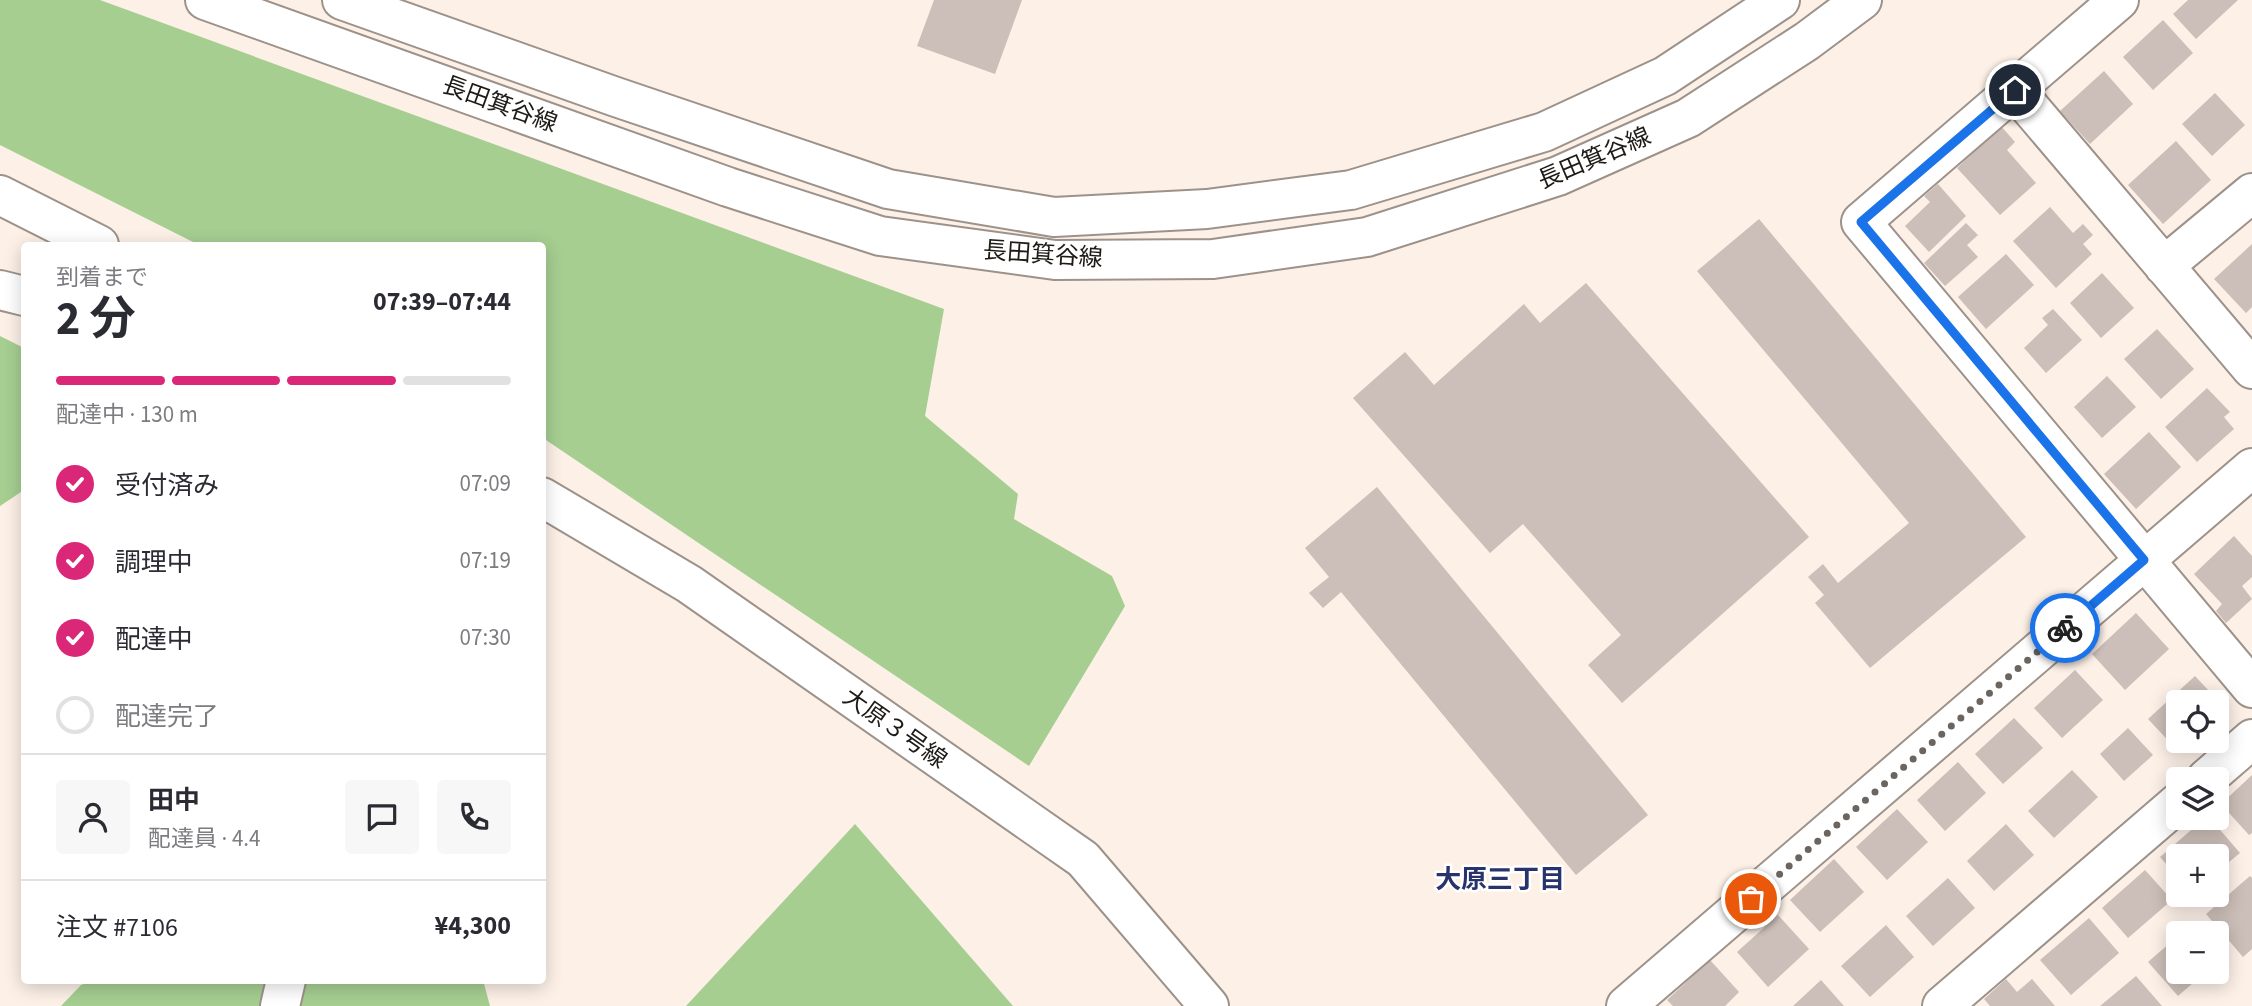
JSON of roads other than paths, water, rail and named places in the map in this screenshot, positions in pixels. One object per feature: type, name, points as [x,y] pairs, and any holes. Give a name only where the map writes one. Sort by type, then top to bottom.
[{"type":"street","name":"長田箕谷線","points":[[205,0],[728,187],[880,236],[1055,260],[1081,260],[1213,259],[1367,237],[1558,176],[1688,117],[1807,41],[1862,0]]},
{"type":"street","name":"長田箕谷線","points":[[342,0],[888,189],[1054,217],[1207,209],[1351,190],[1544,132],[1665,76],[1780,0]]},
{"type":"street","points":[[2119,0],[1861,222],[2252,688]]},
{"type":"street","points":[[2015,90],[2252,369]]},
{"type":"street","points":[[2164,266],[2252,193]]},
{"type":"street","points":[[0,195],[93,242]]},
{"type":"street","points":[[0,290],[21,295]]},
{"type":"street","points":[[1626,1006],[2252,468]]},
{"type":"street","name":"大原３号線","points":[[546,499],[689,584],[1083,859],[1209,1006]]},
{"type":"street","points":[[2220,767],[2252,739]]},
{"type":"street","points":[[1942,1006],[2166,813]]},
{"type":"street","points":[[281,1006],[285,984]]},
{"type":"district","name":"大原三丁目","points":[[1500,879]]}]
